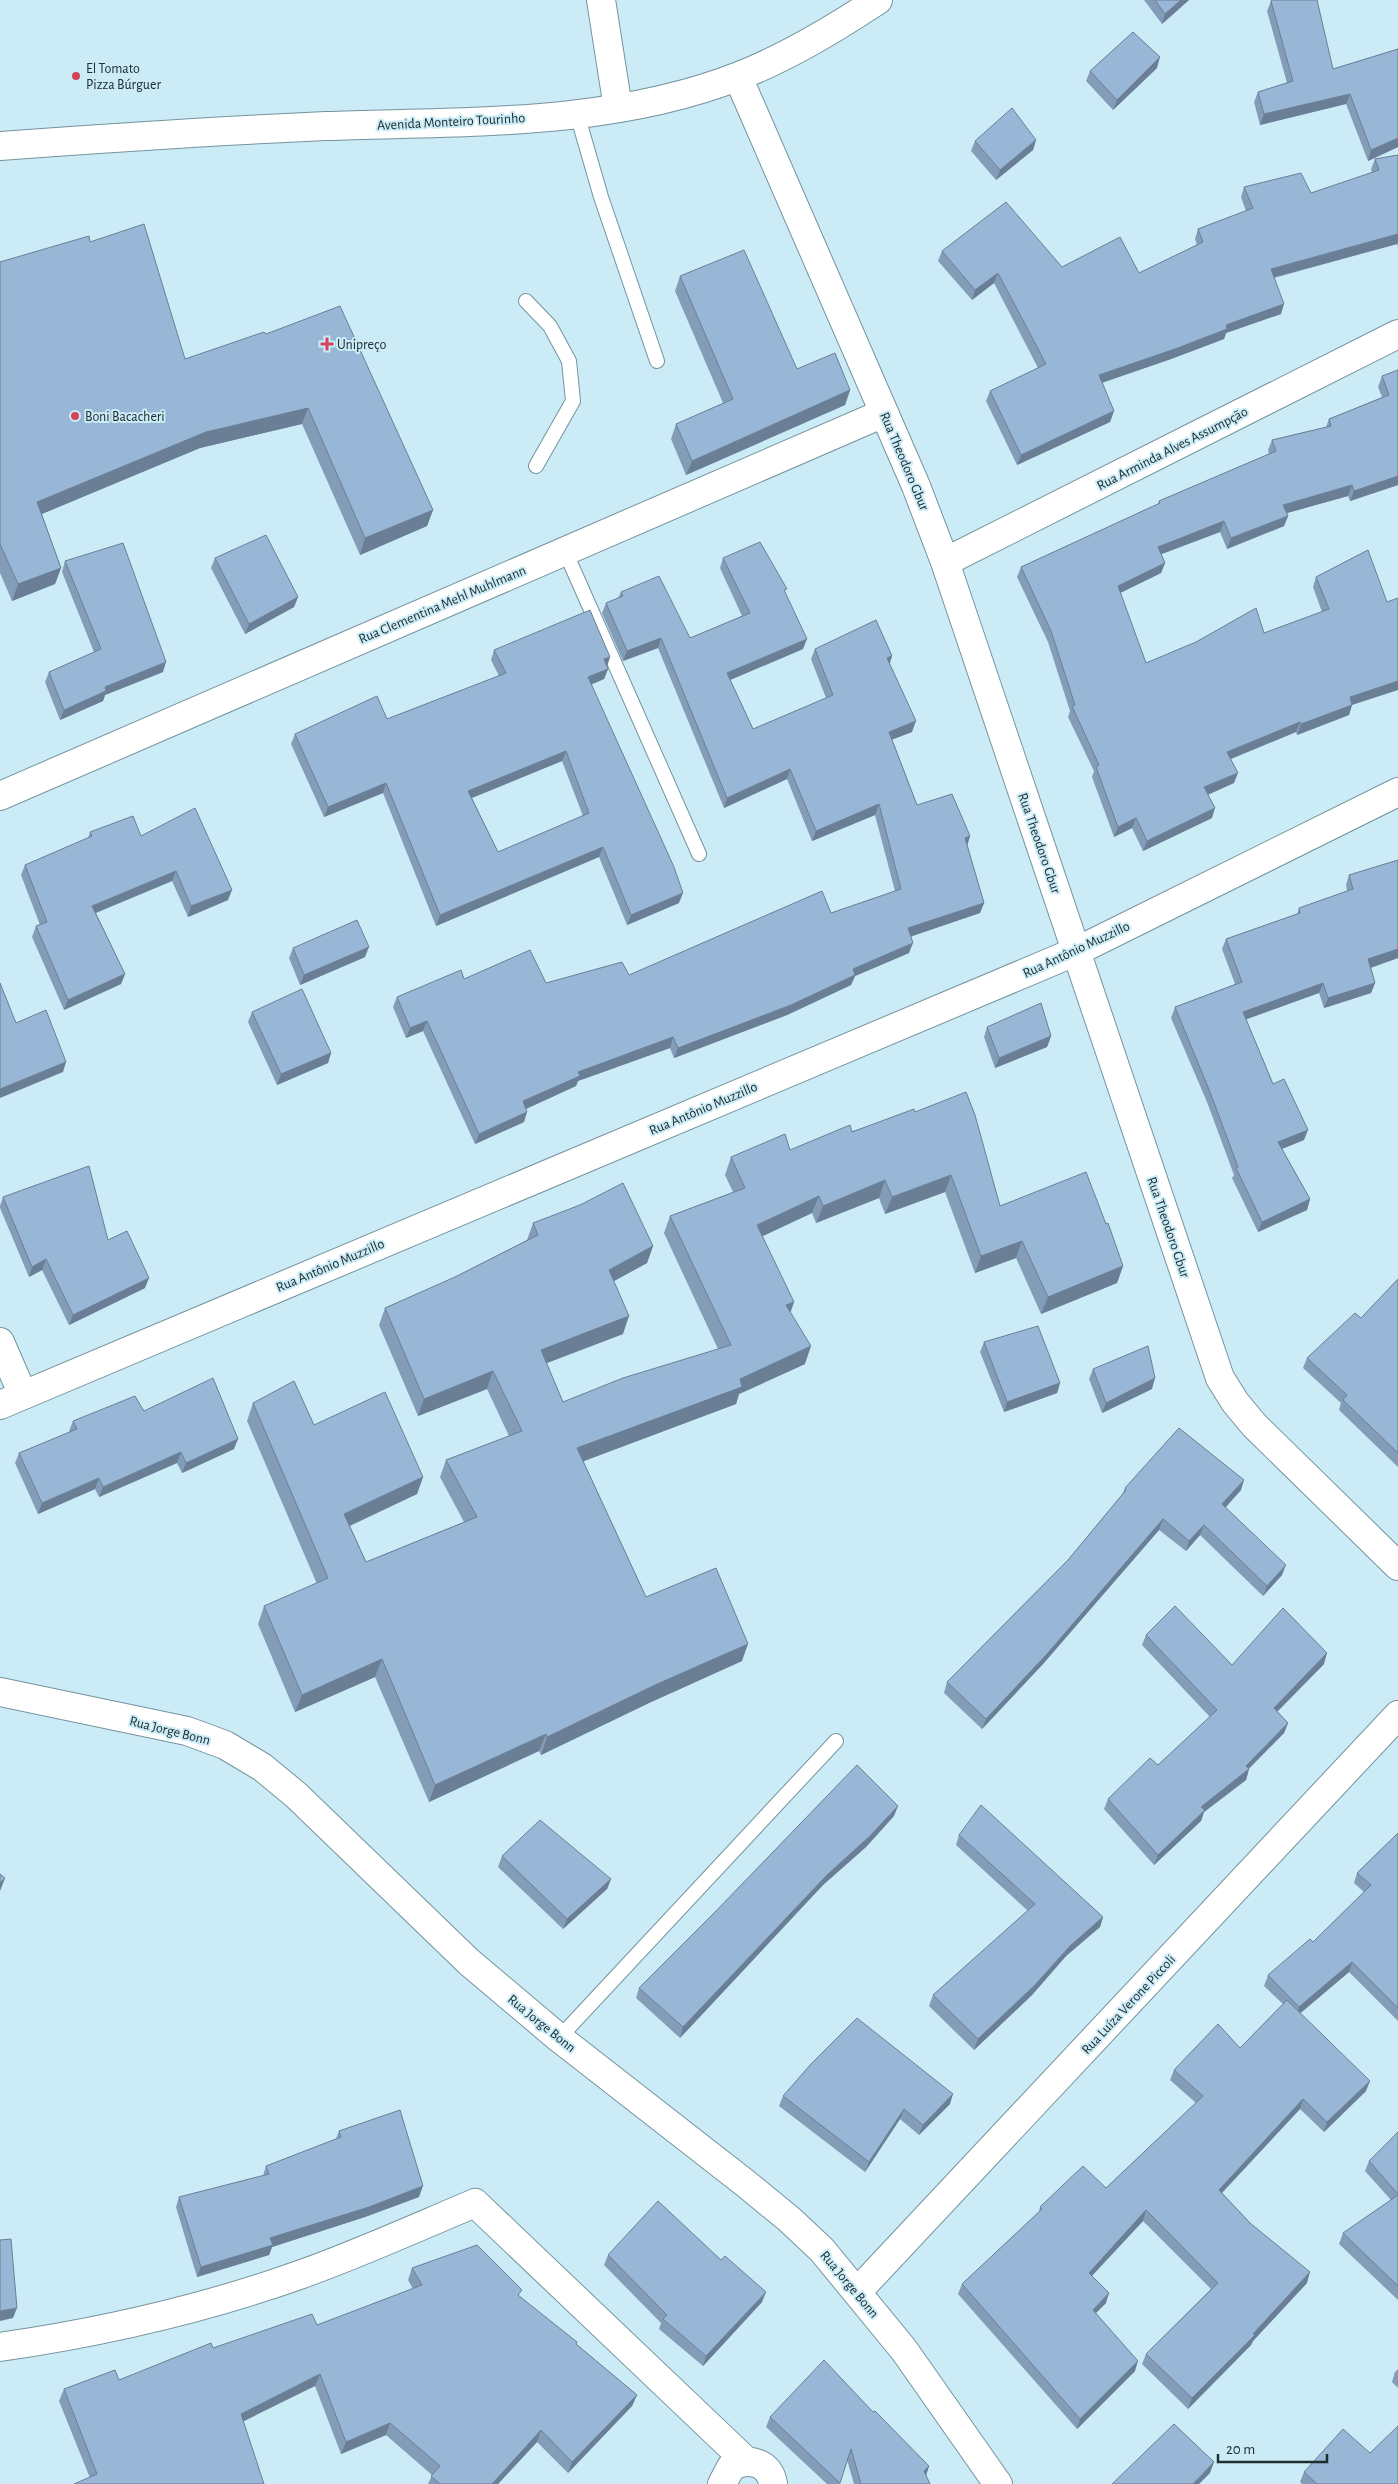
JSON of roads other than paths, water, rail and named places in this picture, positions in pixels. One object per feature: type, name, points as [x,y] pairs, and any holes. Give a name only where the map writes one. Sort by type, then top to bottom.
[{"type":"street","points":[[601,0],[618,108]]},
{"type":"street","name":"Avenida Monteiro Tourinho","points":[[0,146],[196,132],[577,114],[618,108],[665,98],[738,77],[840,25],[878,0]]},
{"type":"street","name":"Rua Theodoro Gbur","points":[[738,77],[884,413],[945,562],[1220,1378],[1235,1402],[1254,1425],[1398,1566]]},
{"type":"street","name":"Rua Arminda Alves Assumpção","points":[[945,562],[1398,334]]},
{"type":"street","name":"Rua Clementina Mehl Muhlmann","points":[[0,796],[884,413]]},
{"type":"street","name":"Rua Antônio Muzzillo","points":[[12,1400],[1076,951],[1398,792]]},
{"type":"street","points":[[0,1342],[12,1400]]},
{"type":"street","name":"Rua Jorge Bonn","points":[[0,1692],[187,1731],[225,1745],[262,1767],[296,1795],[434,1930],[559,2038],[789,2220],[822,2250],[904,2350],[998,2484]]},
{"type":"street","name":"Rua Luíza Verone Piccoli","points":[[858,2292],[1398,1715]]},
{"type":"street","points":[[0,2347],[104,2330],[156,2319],[259,2288],[304,2273],[475,2203],[746,2461],[761,2465],[774,2482]]},
{"type":"street","points":[[722,2484],[731,2467],[746,2461]]},
{"type":"lane","points":[[577,114],[601,197],[657,361]]},
{"type":"lane","points":[[526,301],[550,326],[569,361],[573,401],[536,466]]},
{"type":"lane","points":[[565,551],[699,854]]},
{"type":"lane","points":[[559,2038],[836,1741]]},
{"type":"place","name":"El Tomato Pizza Búrguer","points":[[76,76]]},
{"type":"place","name":"Unipreço","points":[[327,344]]},
{"type":"place","name":"Boni Bacacheri","points":[[75,416]]}]
